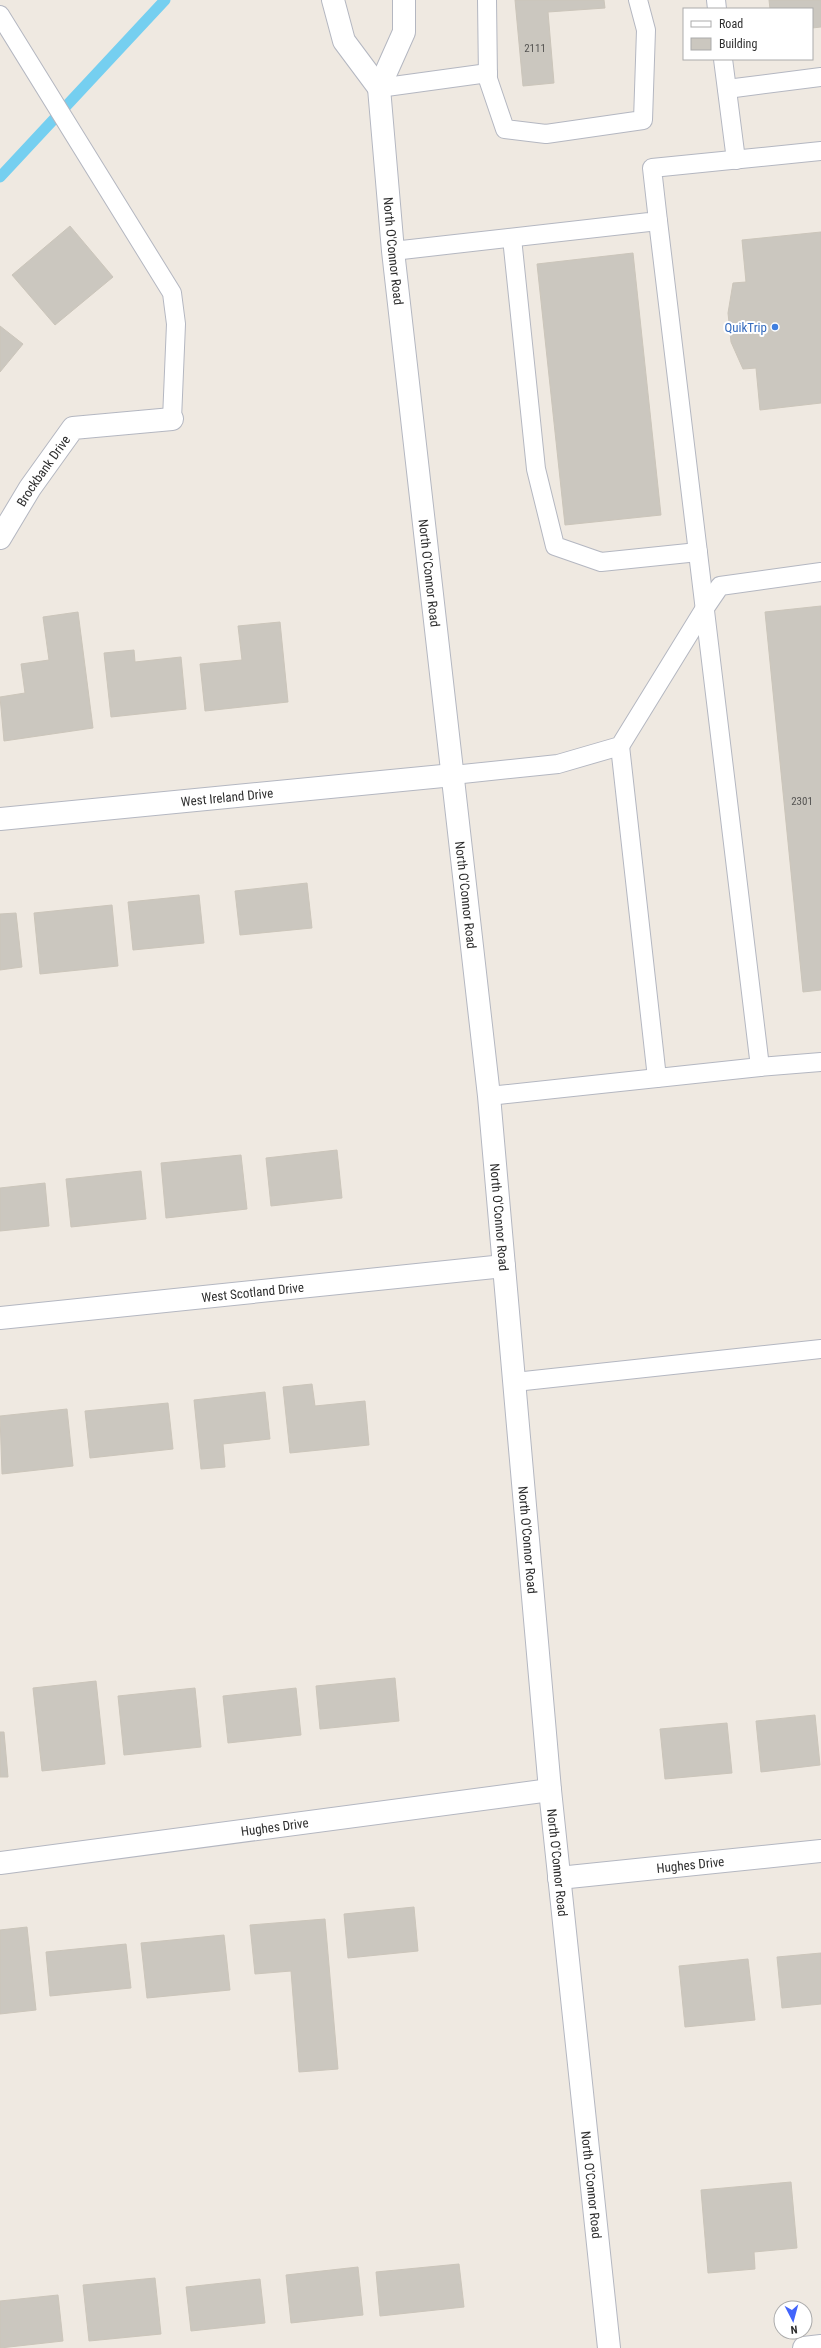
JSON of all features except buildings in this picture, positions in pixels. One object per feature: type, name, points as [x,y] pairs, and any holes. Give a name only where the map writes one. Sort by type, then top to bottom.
[{"type":"main road","points":[[333,0],[344,40],[379,88]]},
{"type":"main road","name":"North O'Connor Road","points":[[404,0],[404,32],[379,88],[393,251],[489,1096],[550,1790],[609,2348]]},
{"type":"main road","name":"Brockbank Drive","points":[[0,538],[30,488],[73,428],[172,419]]},
{"type":"main road","name":"West Ireland Drive","points":[[0,819],[453,775]]},
{"type":"main road","name":"West Scotland Drive","points":[[0,1318],[504,1266]]},
{"type":"main road","name":"Hughes Drive","points":[[0,1863],[550,1790]]},
{"type":"main road","name":"Hughes Drive","points":[[559,1878],[821,1851]]},
{"type":"main road","points":[[804,2348],[821,2346]]},
{"type":"lane","points":[[487,0],[488,73],[505,129],[546,134],[643,120],[646,30],[638,0]]},
{"type":"lane","points":[[0,15],[172,293],[176,324],[172,419]]},
{"type":"lane","points":[[723,60],[736,160]]},
{"type":"lane","points":[[379,88],[488,73]]},
{"type":"lane","points":[[727,89],[821,78]]},
{"type":"lane","points":[[760,1067],[652,168],[821,151]]},
{"type":"lane","points":[[393,251],[658,220]]},
{"type":"lane","points":[[512,238],[536,469],[555,546],[601,562],[698,552]]},
{"type":"lane","points":[[656,1078],[620,746],[720,586],[821,572]]},
{"type":"lane","points":[[453,775],[558,764],[620,746]]},
{"type":"lane","points":[[489,1096],[760,1067],[821,1062]]},
{"type":"lane","points":[[515,1382],[821,1350]]},
{"type":"waterway","points":[[0,177],[165,0]]},
{"type":"place","name":"QuikTrip","points":[[775,327]]}]
